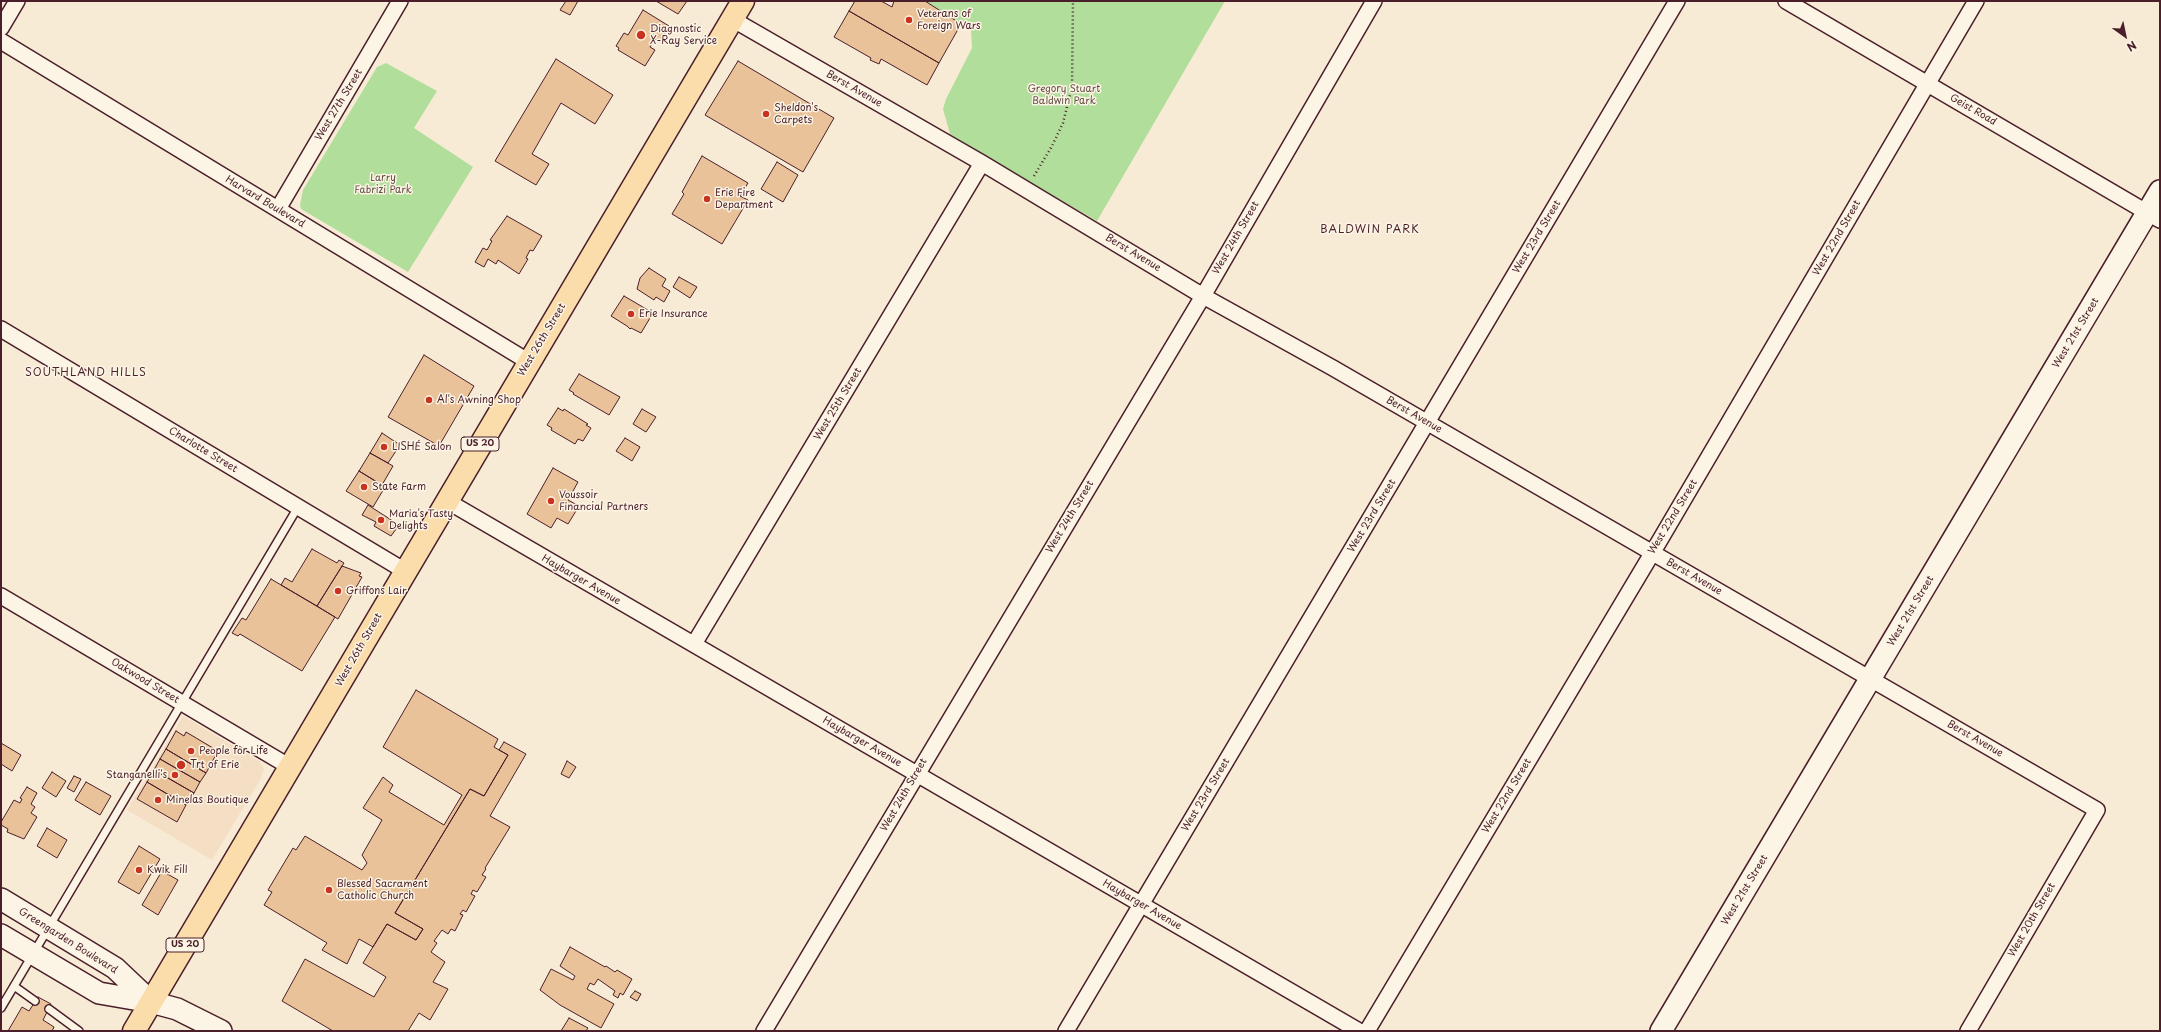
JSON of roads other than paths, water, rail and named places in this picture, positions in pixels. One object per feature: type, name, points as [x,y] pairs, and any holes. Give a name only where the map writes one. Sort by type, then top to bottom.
[{"type":"main road","name":"West 26th Street","points":[[134,1031],[737,10]]},
{"type":"street","points":[[1,28],[17,1]]},
{"type":"street","name":"West 27th Street","points":[[278,209],[400,1]]},
{"type":"street","name":"West 24th Street","points":[[764,1031],[916,774],[1203,296],[1374,1]]},
{"type":"street","name":"West 23rd Street","points":[[1066,1031],[1677,1]]},
{"type":"street","name":"Geist Road","points":[[1786,1],[2154,216]]},
{"type":"street","name":"West 22nd Street","points":[[1367,1031],[1652,553],[1976,1]]},
{"type":"street","name":"Berst Avenue","points":[[737,10],[982,163],[1203,296],[1427,422],[2096,810]]},
{"type":"street","name":"Harvard Boulevard","points":[[1,41],[529,362]]},
{"type":"street","name":"West 25th Street","points":[[694,644],[982,163]]},
{"type":"street","name":"West 21st Street","points":[[1661,1031],[1871,679],[2154,216],[2160,191]]},
{"type":"street","name":"Charlotte Street","points":[[1,330],[405,571]]},
{"type":"street","name":"Haybarger Avenue","points":[[447,501],[1359,1031]]},
{"type":"street","name":"Oakwood Street","points":[[1,596],[290,767]]},
{"type":"street","name":"West 20th Street","points":[[1968,1031],[2096,810]]},
{"type":"street","name":"Greengarden Boulevard","points":[[1,899],[115,968],[151,1002]]},
{"type":"street","name":"Greengarden Boulevard","points":[[1,935],[99,993],[151,1002],[177,1009],[221,1031]]},
{"type":"lane","points":[[1,1008],[298,507]]},
{"type":"lane","points":[[14,986],[36,1001]]},
{"type":"lane","points":[[49,1009],[79,1031]]},
{"type":"place","name":"Veterans of Foreign Wars","points":[[909,20]]},
{"type":"place","name":"Diagnostic X-Ray Service","points":[[641,35]]},
{"type":"place","name":"Sheldon's Carpets","points":[[766,114]]},
{"type":"place","name":"Erie Fire Department","points":[[707,199]]},
{"type":"place","name":"Erie Insurance","points":[[631,314]]},
{"type":"place","name":"Al's Awning Shop","points":[[429,400]]},
{"type":"place","name":"LISHÉ Salon","points":[[384,447]]},
{"type":"place","name":"State Farm","points":[[364,487]]},
{"type":"place","name":"Voussoir Financial Partners","points":[[551,501]]},
{"type":"place","name":"Maria's Tasty Delights","points":[[381,520]]},
{"type":"place","name":"Griffons Lair","points":[[338,591]]},
{"type":"place","name":"People for Life","points":[[191,751]]},
{"type":"place","name":"Trt of Erie","points":[[181,765]]},
{"type":"place","name":"Stanganelli's","points":[[175,775]]},
{"type":"place","name":"Minelas Boutique","points":[[158,800]]},
{"type":"place","name":"Kwik Fill","points":[[139,870]]},
{"type":"place","name":"Blessed Sacrament Catholic Church","points":[[329,890]]},
{"type":"district","name":"BALDWIN PARK","points":[[1370,230]]},
{"type":"district","name":"SOUTHLAND HILLS","points":[[86,373]]},
{"type":"park label","name":"Gregory Stuart Baldwin Park","points":[[1064,94]]},
{"type":"park label","name":"Larry Fabrizi Park","points":[[383,184]]}]
